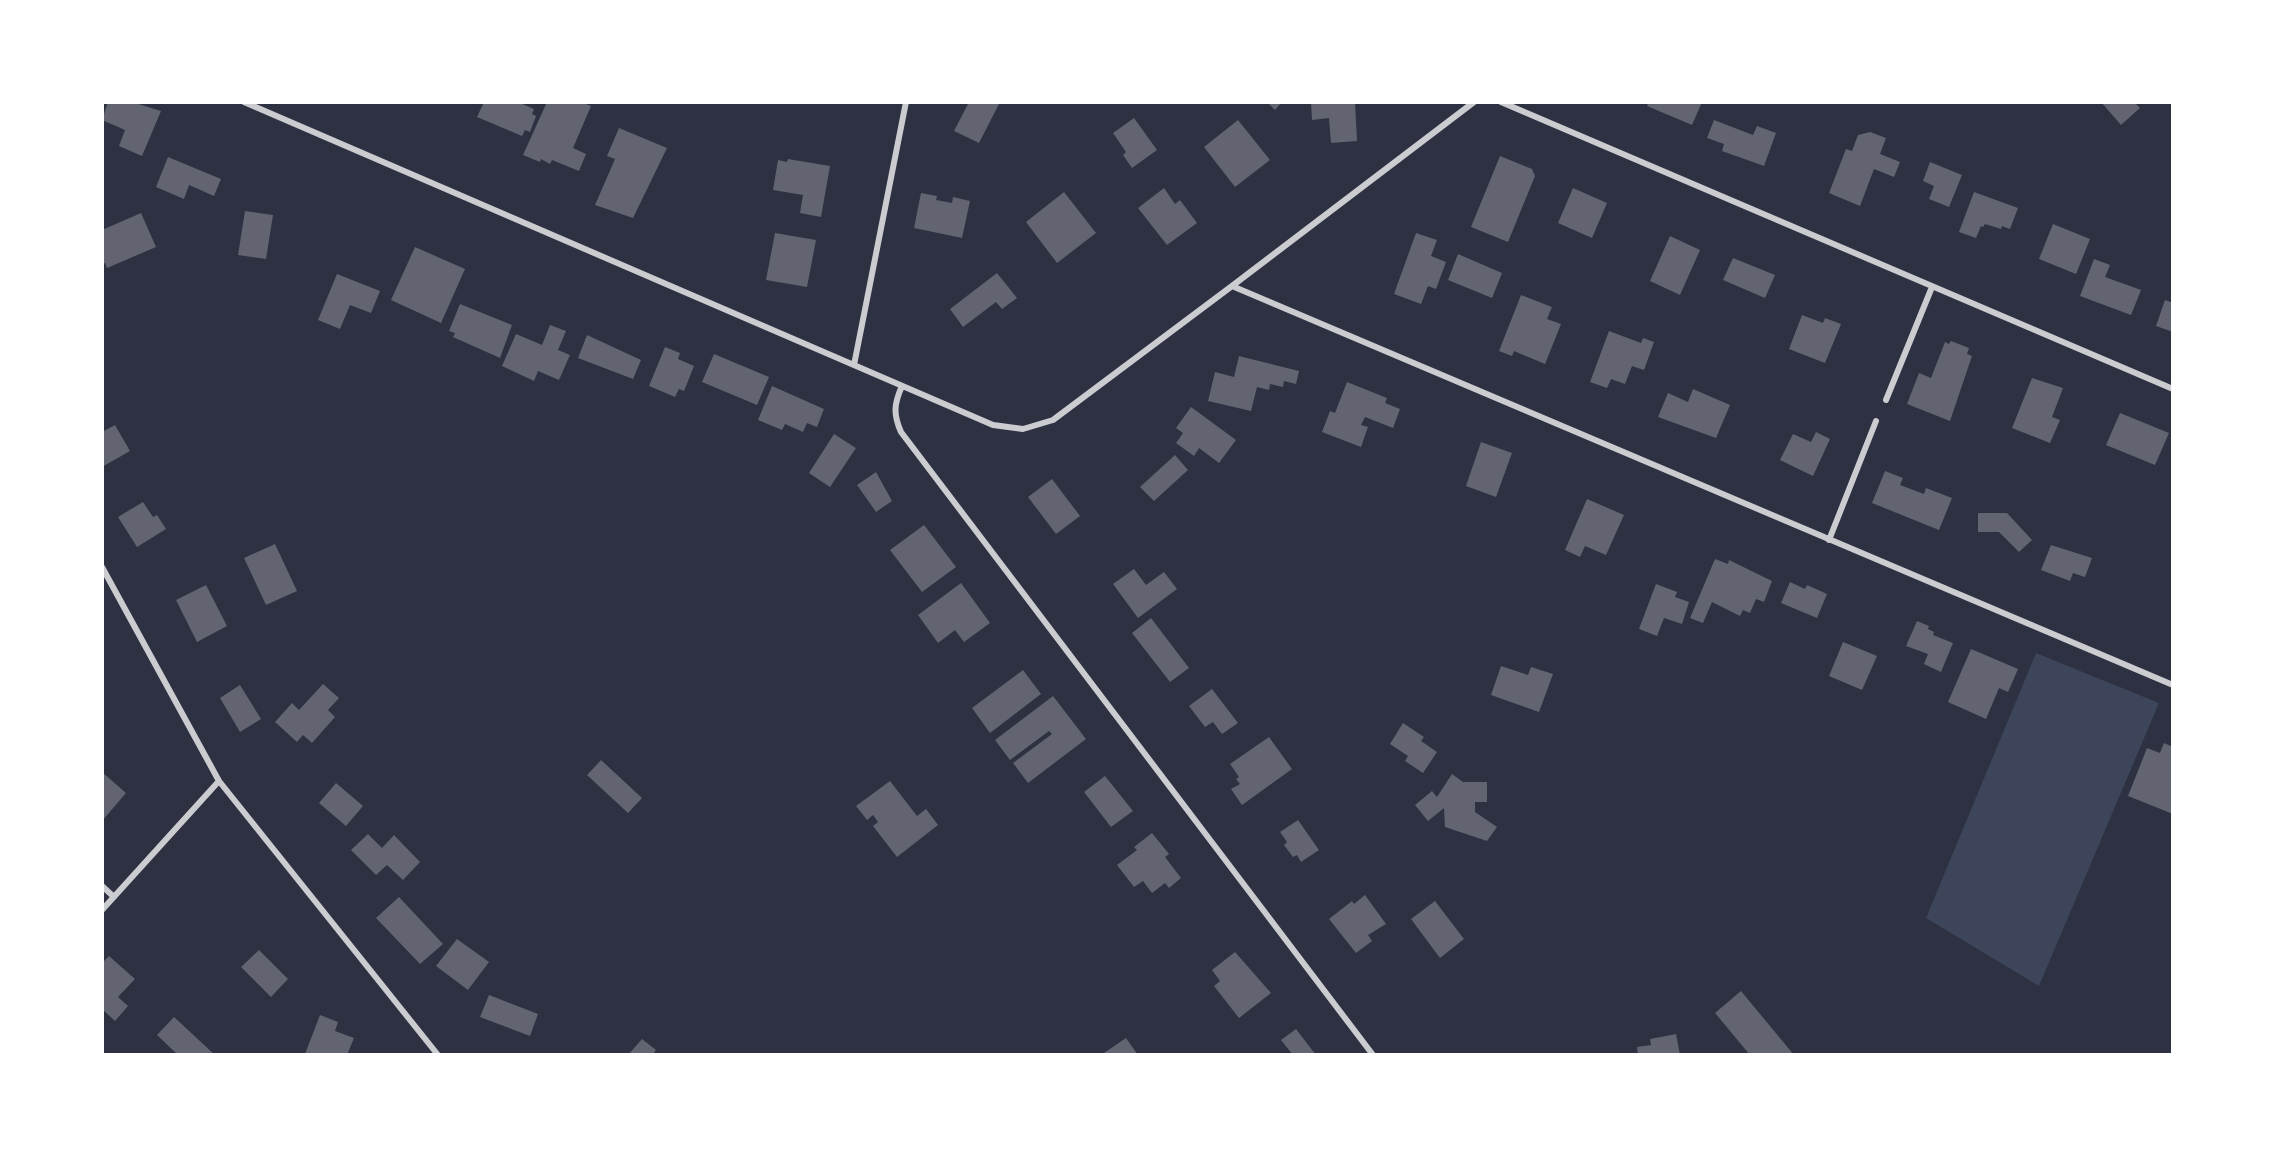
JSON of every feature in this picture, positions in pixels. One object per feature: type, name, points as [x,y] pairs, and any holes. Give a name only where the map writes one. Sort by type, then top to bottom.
[{"type":"street","points":[[244,102],[993,425],[1023,429],[1053,420],[1474,102]]},
{"type":"street","points":[[854,365],[906,102]]},
{"type":"street","points":[[1501,102],[2173,389]]},
{"type":"street","points":[[1232,286],[2173,685]]},
{"type":"street","points":[[1886,400],[1932,287]]},
{"type":"street","points":[[902,386],[895,402],[894,415],[901,432],[1373,1055]]},
{"type":"street","points":[[1829,540],[1876,421]]},
{"type":"street","points":[[102,567],[219,781],[438,1055]]},
{"type":"street","points":[[102,910],[219,781]]},
{"type":"street","points":[[102,886],[114,897]]},
{"type":"shaded area","points":[[2036,653],[2159,703],[2039,986],[1926,918]]},
{"type":"building","points":[[108,102],[132,102],[161,111],[142,156],[119,146],[125,130],[102,120]]},
{"type":"building","points":[[484,102],[518,102],[534,109],[532,114],[536,116],[530,132],[525,130],[522,136],[477,117]]},
{"type":"building","points":[[547,102],[581,102],[591,106],[573,148],[586,154],[579,171],[552,160],[550,164],[541,159],[540,162],[523,155]]},
{"type":"building","points":[[969,102],[1000,102],[979,143],[954,131]]},
{"type":"building","points":[[1267,102],[1282,102],[1275,110]]},
{"type":"building","points":[[1311,102],[1355,102],[1357,141],[1331,143],[1329,118],[1312,120]]},
{"type":"building","points":[[1649,102],[1702,102],[1692,125],[1647,106]]},
{"type":"building","points":[[2101,102],[2134,102],[2140,108],[2121,125]]},
{"type":"building","points":[[1134,118],[1157,150],[1132,168],[1123,155],[1126,152],[1113,133]]},
{"type":"building","points":[[1238,120],[1270,160],[1235,187],[1204,147]]},
{"type":"building","points":[[1714,120],[1753,135],[1757,126],[1776,133],[1764,166],[1722,151],[1724,144],[1707,138]]},
{"type":"building","points":[[619,128],[667,148],[633,218],[595,205],[615,159],[607,156]]},
{"type":"building","points":[[1870,132],[1886,138],[1880,154],[1900,162],[1894,177],[1874,169],[1860,206],[1829,193],[1846,149],[1852,151],[1858,135]]},
{"type":"building","points":[[1500,156],[1532,169],[1535,176],[1508,242],[1471,227]]},
{"type":"building","points":[[168,157],[221,179],[214,196],[189,185],[184,199],[156,187]]},
{"type":"building","points":[[788,159],[830,166],[821,217],[800,213],[803,195],[773,190],[778,160],[787,162]]},
{"type":"building","points":[[1930,162],[1962,175],[1949,207],[1929,199],[1934,186],[1923,181]]},
{"type":"building","points":[[1164,188],[1175,204],[1180,200],[1197,223],[1167,245],[1138,208]]},
{"type":"building","points":[[1573,188],[1607,203],[1592,238],[1558,223]]},
{"type":"building","points":[[1064,192],[1096,233],[1057,263],[1026,222]]},
{"type":"building","points":[[1974,192],[2018,208],[2010,229],[1985,224],[1981,226],[1976,238],[1959,232]]},
{"type":"building","points":[[921,193],[937,196],[936,200],[952,203],[953,197],[970,201],[962,238],[914,228]]},
{"type":"building","points":[[245,211],[273,215],[266,259],[238,255]]},
{"type":"building","points":[[141,213],[156,247],[107,268],[105,263],[102,265],[102,230]]},
{"type":"building","points":[[2053,224],[2090,239],[2076,274],[2039,259]]},
{"type":"building","points":[[775,233],[816,240],[807,287],[766,280]]},
{"type":"building","points":[[1416,233],[1437,240],[1431,256],[1446,262],[1436,289],[1428,286],[1421,304],[1394,294]]},
{"type":"building","points":[[1670,236],[1700,250],[1680,295],[1650,281]]},
{"type":"building","points":[[415,247],[465,269],[441,323],[391,300]]},
{"type":"building","points":[[1458,254],[1502,273],[1492,298],[1448,280]]},
{"type":"building","points":[[1733,258],[1775,275],[1765,298],[1723,280]]},
{"type":"building","points":[[2094,259],[2110,265],[2105,277],[2141,290],[2131,315],[2080,296]]},
{"type":"building","points":[[997,273],[1017,298],[1002,309],[996,302],[963,327],[950,309]]},
{"type":"building","points":[[337,274],[380,291],[371,313],[350,305],[340,329],[318,320]]},
{"type":"building","points":[[1521,295],[1552,307],[1547,319],[1561,324],[1545,364],[1514,351],[1512,356],[1499,351]]},
{"type":"building","points":[[2165,300],[2173,303],[2173,332],[2156,326]]},
{"type":"building","points":[[460,304],[512,325],[500,358],[453,337],[455,333],[449,331]]},
{"type":"building","points":[[1802,315],[1823,323],[1825,318],[1841,324],[1825,363],[1789,349]]},
{"type":"building","points":[[550,325],[566,331],[558,350],[570,355],[559,380],[538,371],[534,381],[502,366],[516,334],[542,345]]},
{"type":"building","points":[[1609,331],[1641,343],[1643,338],[1654,342],[1644,370],[1632,366],[1625,384],[1611,379],[1607,388],[1590,382]]},
{"type":"building","points":[[587,335],[641,360],[633,379],[578,358]]},
{"type":"building","points":[[1951,341],[1969,348],[1967,354],[1972,356],[1950,421],[1907,404],[1919,373],[1931,378],[1945,342],[1949,344]]},
{"type":"building","points":[[665,347],[680,353],[678,359],[694,366],[684,391],[679,389],[675,397],[649,386]]},
{"type":"building","points":[[714,354],[769,377],[757,405],[702,382]]},
{"type":"building","points":[[1239,356],[1299,371],[1296,384],[1284,381],[1283,387],[1270,384],[1269,390],[1257,387],[1251,411],[1208,401],[1215,372],[1234,377]]},
{"type":"building","points":[[2032,378],[2063,388],[2052,417],[2060,420],[2050,443],[2012,428]]},
{"type":"building","points":[[1347,382],[1387,398],[1385,403],[1400,409],[1393,428],[1365,417],[1361,425],[1368,427],[1361,447],[1322,432],[1330,411],[1335,413]]},
{"type":"building","points":[[772,386],[824,409],[817,427],[807,423],[803,432],[785,424],[782,430],[758,420]]},
{"type":"building","points":[[1693,389],[1730,405],[1716,438],[1658,417],[1668,393],[1688,402]]},
{"type":"building","points":[[1191,407],[1236,440],[1219,463],[1199,448],[1194,456],[1176,443],[1183,433],[1176,428]]},
{"type":"building","points":[[2120,413],[2169,433],[2155,465],[2106,445]]},
{"type":"building","points":[[115,425],[130,451],[102,467],[102,432]]},
{"type":"building","points":[[1816,432],[1830,439],[1813,476],[1780,460],[1793,434],[1811,442]]},
{"type":"building","points":[[834,434],[856,448],[830,487],[809,473]]},
{"type":"building","points":[[1481,442],[1512,453],[1496,497],[1466,486]]},
{"type":"building","points":[[1175,455],[1188,470],[1154,501],[1140,487]]},
{"type":"building","points":[[1885,471],[1903,478],[1900,485],[1924,494],[1926,488],[1952,498],[1939,530],[1872,503]]},
{"type":"building","points":[[876,472],[892,501],[876,512],[857,485]]},
{"type":"building","points":[[1052,479],[1080,516],[1056,534],[1028,497]]},
{"type":"building","points":[[1587,499],[1624,515],[1606,555],[1585,546],[1580,557],[1565,550]]},
{"type":"building","points":[[143,502],[153,517],[157,515],[166,529],[137,547],[118,517]]},
{"type":"building","points":[[1978,513],[2007,513],[2032,540],[2019,552],[1999,532],[1978,532]]},
{"type":"building","points":[[924,525],[956,567],[922,592],[890,550]]},
{"type":"building","points":[[275,544],[297,591],[266,605],[244,558]]},
{"type":"building","points":[[2051,545],[2092,558],[2085,577],[2073,573],[2070,581],[2041,570]]},
{"type":"building","points":[[1715,559],[1728,564],[1729,560],[1772,581],[1764,602],[1756,599],[1750,613],[1743,610],[1740,616],[1712,602],[1703,623],[1690,618]]},
{"type":"building","points":[[1134,569],[1146,585],[1164,572],[1177,589],[1138,618],[1113,584]]},
{"type":"building","points":[[1790,582],[1805,589],[1807,585],[1827,594],[1817,618],[1781,603]]},
{"type":"building","points":[[961,583],[990,623],[964,642],[955,630],[938,643],[918,615]]},
{"type":"building","points":[[1656,584],[1677,592],[1675,597],[1689,602],[1682,624],[1664,618],[1657,636],[1639,629]]},
{"type":"building","points":[[206,585],[227,626],[197,642],[176,600]]},
{"type":"building","points":[[1151,618],[1189,668],[1170,682],[1132,633]]},
{"type":"building","points":[[1917,621],[1929,626],[1928,629],[1934,632],[1933,635],[1953,643],[1941,672],[1924,664],[1928,654],[1906,646]]},
{"type":"building","points":[[1843,642],[1877,656],[1862,690],[1829,676]]},
{"type":"building","points":[[1971,649],[2018,669],[2008,692],[1999,688],[1986,719],[1948,702]]},
{"type":"building","points":[[1501,666],[1528,675],[1531,667],[1553,674],[1539,712],[1491,695]]},
{"type":"building","points":[[1023,670],[1041,694],[990,733],[972,708]]},
{"type":"building","points":[[323,684],[339,698],[328,710],[335,717],[312,743],[303,735],[297,742],[275,722],[292,703],[299,710]]},
{"type":"building","points":[[240,685],[261,719],[240,732],[220,698]]},
{"type":"building","points":[[1212,689],[1238,723],[1222,734],[1213,722],[1205,727],[1189,706]]},
{"type":"building","points":[[1053,696],[1086,739],[1028,783],[1013,763],[1052,734],[1049,731],[1010,760],[995,740]]},
{"type":"building","points":[[1403,723],[1424,737],[1421,741],[1437,752],[1423,773],[1405,761],[1408,756],[1390,744]]},
{"type":"building","points":[[1269,737],[1292,769],[1242,805],[1231,789],[1240,784],[1236,779],[1239,777],[1230,764]]},
{"type":"building","points":[[2164,743],[2173,747],[2173,814],[2128,796],[2147,748],[2160,753]]},
{"type":"building","points":[[601,760],[642,798],[628,813],[587,775]]},
{"type":"building","points":[[102,772],[126,793],[102,821]]},
{"type":"building","points":[[1452,774],[1463,782],[1487,782],[1487,802],[1475,802],[1475,812],[1497,827],[1487,841],[1445,827],[1444,808],[1428,821],[1415,805],[1432,791],[1437,797]]},
{"type":"building","points":[[1105,776],[1133,811],[1111,827],[1084,792]]},
{"type":"building","points":[[890,781],[917,816],[926,809],[938,825],[897,857],[873,826],[878,822],[873,815],[867,820],[856,806]]},
{"type":"building","points":[[336,783],[363,806],[346,826],[319,803]]},
{"type":"building","points":[[1298,820],[1319,850],[1301,862],[1297,855],[1293,857],[1284,845],[1287,842],[1280,832]]},
{"type":"building","points":[[1152,833],[1169,854],[1165,857],[1181,878],[1169,888],[1165,883],[1152,893],[1143,881],[1134,887],[1117,865],[1137,850],[1134,847]]},
{"type":"building","points":[[368,834],[382,848],[394,835],[420,862],[403,880],[387,865],[376,875],[351,850]]},
{"type":"building","points":[[1365,895],[1386,924],[1368,935],[1372,941],[1356,953],[1329,919],[1352,901],[1354,904]]},
{"type":"building","points":[[399,897],[443,944],[420,964],[376,918]]},
{"type":"building","points":[[1435,901],[1464,939],[1440,958],[1411,919]]},
{"type":"building","points":[[457,939],[489,962],[468,990],[436,966]]},
{"type":"building","points":[[259,950],[288,979],[271,997],[241,967]]},
{"type":"building","points":[[1235,952],[1271,993],[1239,1018],[1214,986],[1220,981],[1212,970]]},
{"type":"building","points":[[109,956],[135,979],[118,997],[128,1006],[115,1021],[102,1009],[102,963]]},
{"type":"building","points":[[1741,991],[1794,1055],[1750,1055],[1715,1013]]},
{"type":"building","points":[[489,995],[538,1014],[530,1036],[480,1017]]},
{"type":"building","points":[[320,1015],[338,1022],[335,1031],[354,1038],[347,1055],[305,1054]]},
{"type":"building","points":[[174,1017],[215,1055],[178,1055],[157,1035]]},
{"type":"building","points":[[1296,1029],[1316,1055],[1293,1055],[1281,1040]]},
{"type":"building","points":[[1676,1034],[1680,1055],[1638,1055],[1637,1047],[1651,1045],[1650,1039]]},
{"type":"building","points":[[1126,1038],[1138,1055],[1101,1055]]},
{"type":"building","points":[[642,1039],[656,1050],[652,1055],[628,1055]]}]
